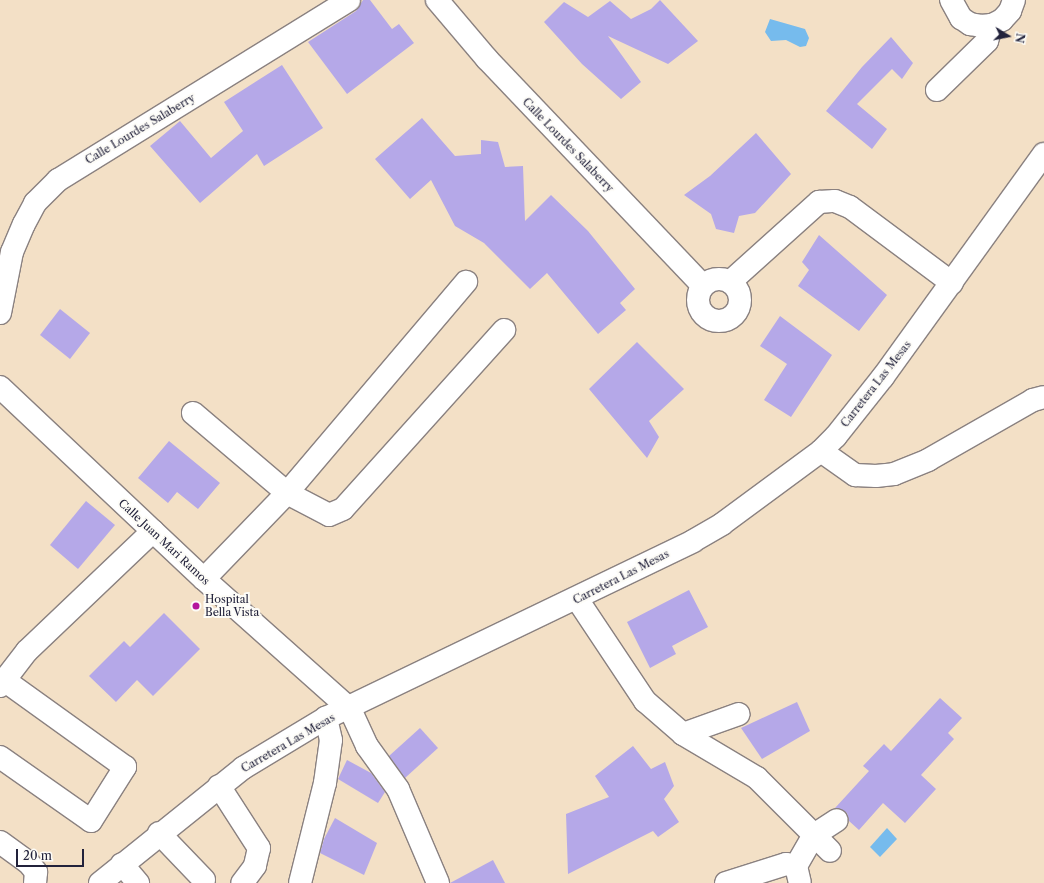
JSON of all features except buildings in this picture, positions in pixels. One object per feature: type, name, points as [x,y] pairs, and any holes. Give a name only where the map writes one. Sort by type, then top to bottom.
[{"type":"street","name":"Calle Lourdes Salaberry","points":[[0,313],[12,252],[24,224],[35,203],[58,180],[348,0]]},
{"type":"street","name":"Calle Lourdes Salaberry","points":[[437,0],[487,59],[702,286]]},
{"type":"street","points":[[951,0],[961,18],[970,24],[992,25]]},
{"type":"street","points":[[937,90],[987,41],[992,25],[1010,11],[1014,0]]},
{"type":"street","name":"Carretera Las Mesas","points":[[100,883],[159,834],[243,768],[326,718],[350,709],[693,541],[722,524],[821,451],[836,436],[883,377],[1044,154]]},
{"type":"street","points":[[730,282],[819,202],[835,201],[850,207],[952,283]]},
{"type":"street","points":[[718,278],[730,282],[736,286],[740,300],[734,314],[722,321],[708,318],[702,313],[698,300],[702,286],[718,278]]},
{"type":"street","points":[[204,579],[287,493],[466,282]]},
{"type":"street","points":[[193,413],[287,493],[329,515],[343,509],[504,330]]},
{"type":"street","name":"Calle Juan Mari Ramos","points":[[0,387],[204,579],[350,709]]},
{"type":"street","points":[[821,451],[855,475],[876,476],[894,474],[928,460],[1033,400],[1044,397]]},
{"type":"street","points":[[0,757],[91,822],[125,767],[2,683],[27,651],[153,531]]},
{"type":"street","points":[[577,599],[645,701],[683,734],[757,778],[830,851]]},
{"type":"street","points":[[350,709],[367,746],[398,788],[438,883]]},
{"type":"street","points":[[683,734],[739,714]]},
{"type":"street","points":[[300,883],[325,783],[331,740],[326,718]]},
{"type":"street","points":[[219,786],[259,848],[255,866],[242,883]]},
{"type":"street","points":[[726,883],[786,864],[798,875],[814,835],[838,820]]},
{"type":"street","points":[[159,834],[204,880]]},
{"type":"street","points":[[0,842],[28,862],[36,872],[35,883]]},
{"type":"street","points":[[122,864],[138,883]]},
{"type":"water","points":[[770,19],[805,29],[809,38],[806,46],[800,47],[786,40],[771,41],[765,32]]},
{"type":"water","points":[[887,828],[897,839],[880,857],[870,847]]},
{"type":"place","name":"Hospital Bella Vista","points":[[196,606]]}]
